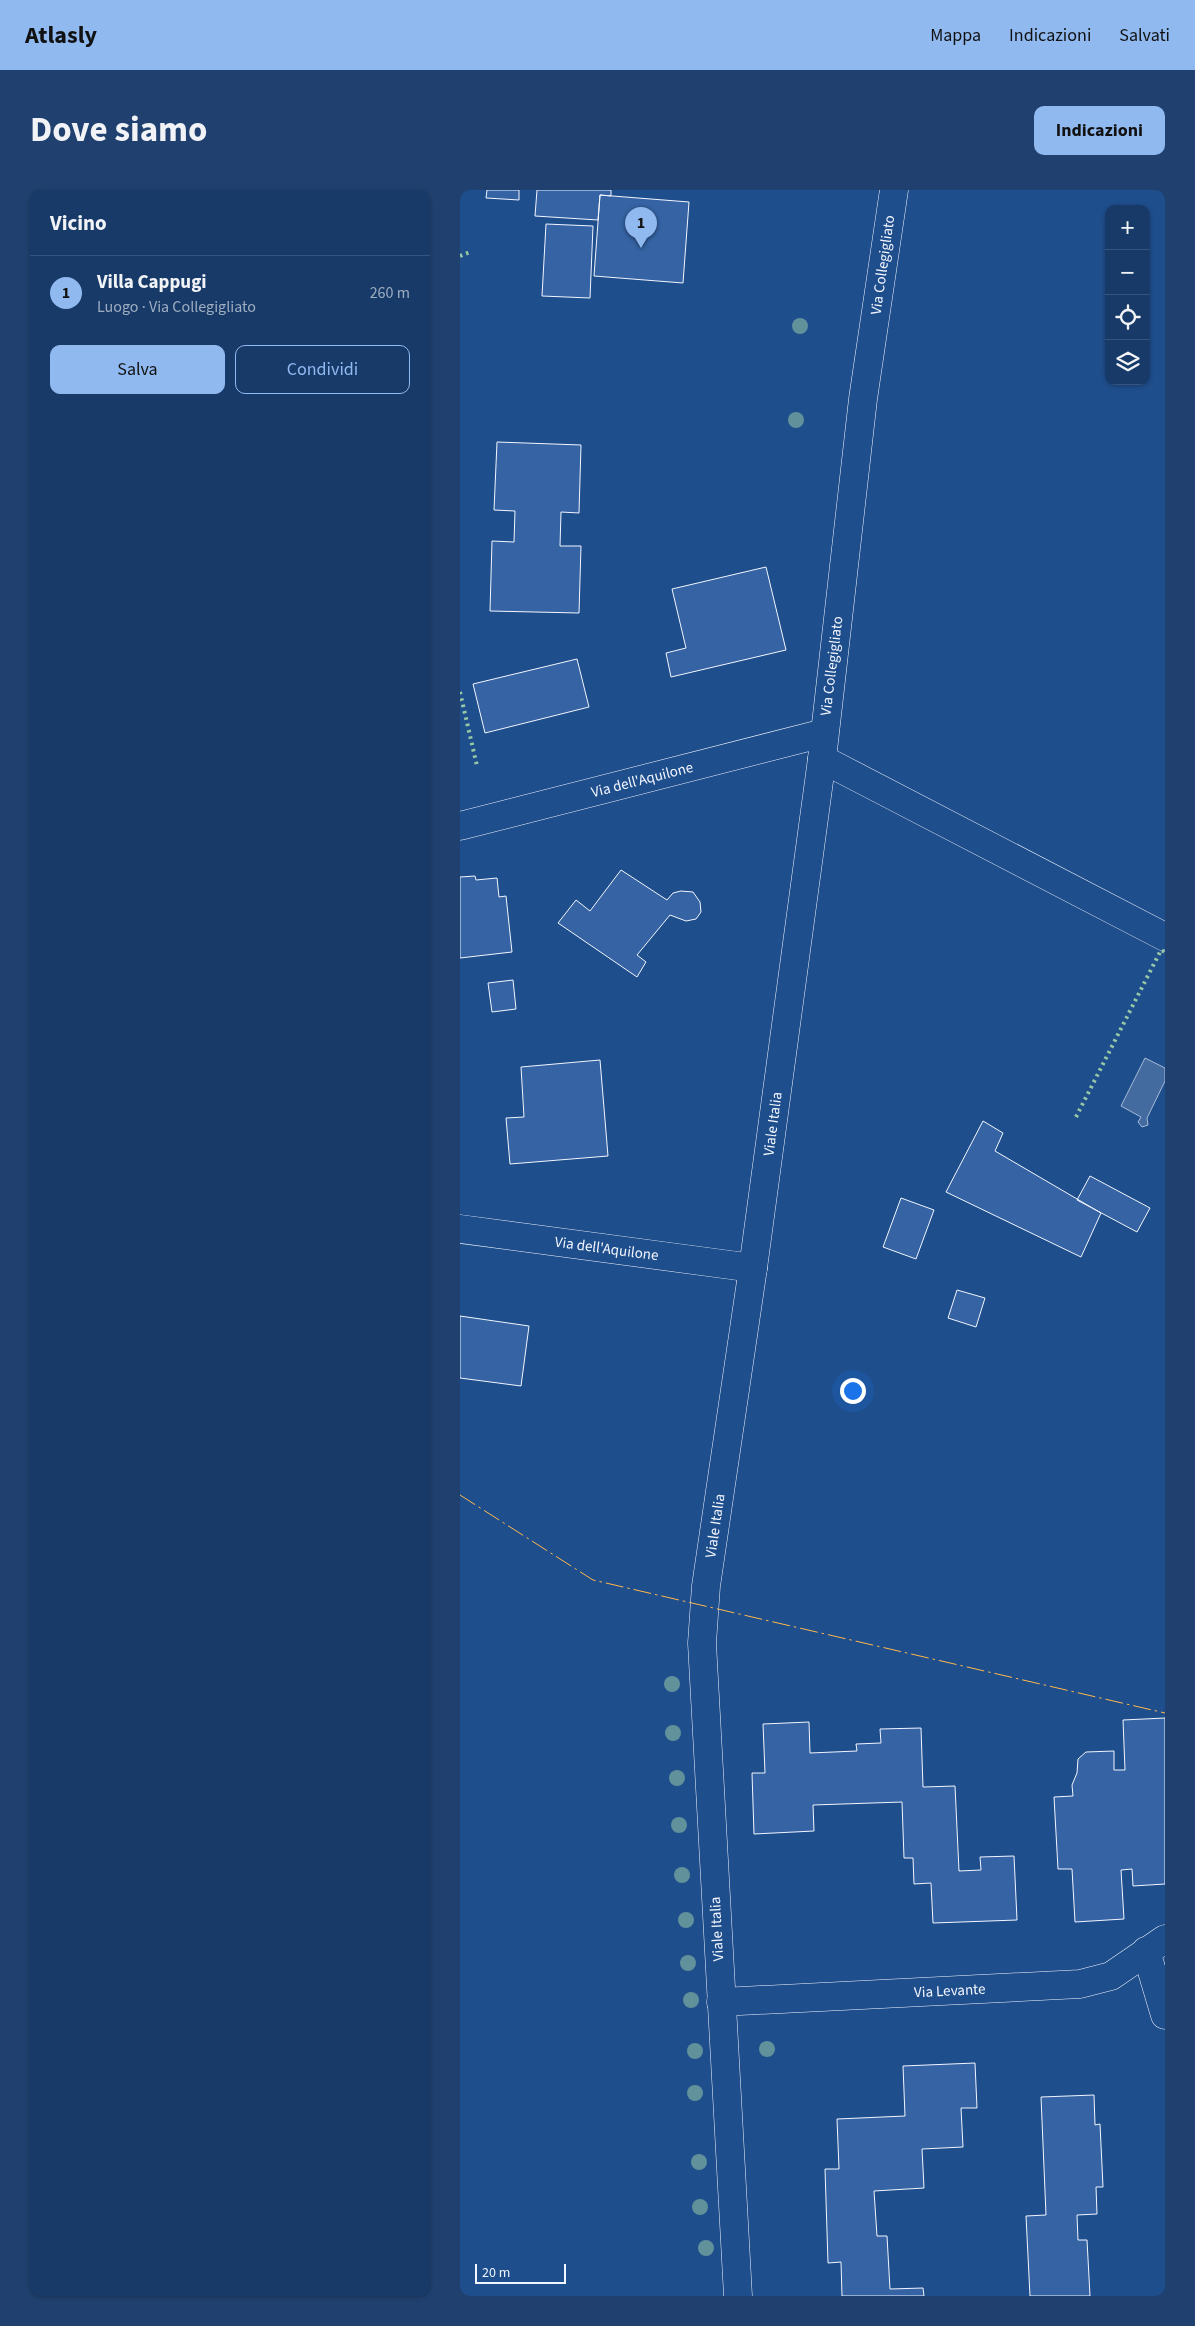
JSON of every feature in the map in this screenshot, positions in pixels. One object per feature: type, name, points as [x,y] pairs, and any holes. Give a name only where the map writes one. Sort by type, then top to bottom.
[{"type":"street","name":"Via Collegigliato","points":[[823,746],[863,399],[894,190]]},
{"type":"street","name":"Via dell'Aquilone","points":[[460,826],[823,746]]},
{"type":"street","points":[[823,746],[1165,937]]},
{"type":"street","name":"Viale Italia","points":[[738,2296],[702,1643],[706,1586],[753,1268],[823,746]]},
{"type":"street","name":"Via dell'Aquilone","points":[[460,1229],[753,1268]]},
{"type":"street","points":[[1156,1945],[1165,2015]]},
{"type":"street","name":"Via Levante","points":[[721,2002],[1080,1984],[1111,1976],[1156,1945]]},
{"type":"water","points":[[1145,1058],[1165,1068],[1165,1081],[1147,1118],[1148,1125],[1142,1127],[1138,1122],[1141,1117],[1121,1106]]},
{"type":"building","points":[[487,190],[519,190],[519,200],[486,198]]},
{"type":"building","points":[[537,190],[611,190],[611,196],[600,195],[598,220],[535,216]]},
{"type":"building","points":[[600,195],[689,202],[683,283],[594,276]]},
{"type":"building","points":[[546,224],[593,226],[590,298],[542,296]]},
{"type":"building","points":[[497,442],[581,445],[579,513],[561,512],[560,546],[581,546],[579,613],[490,611],[492,541],[514,542],[515,511],[494,510]]},
{"type":"building","points":[[766,567],[786,650],[671,677],[666,653],[686,648],[672,589]]},
{"type":"building","points":[[577,659],[589,707],[485,733],[473,684]]},
{"type":"building","points":[[621,870],[667,900],[673,893],[681,891],[693,892],[700,902],[701,912],[696,919],[686,921],[670,915],[637,955],[646,962],[637,977],[558,923],[576,900],[590,911]]},
{"type":"building","points":[[475,876],[476,880],[497,878],[499,897],[506,896],[512,952],[460,958],[460,877]]},
{"type":"building","points":[[513,980],[516,1009],[492,1012],[488,983]]},
{"type":"building","points":[[600,1060],[608,1156],[510,1164],[506,1118],[524,1117],[521,1067]]},
{"type":"building","points":[[983,1121],[1003,1133],[995,1151],[1101,1213],[1081,1257],[946,1192]]},
{"type":"building","points":[[1090,1176],[1150,1208],[1137,1232],[1077,1200]]},
{"type":"building","points":[[901,1198],[934,1210],[916,1259],[883,1247]]},
{"type":"building","points":[[957,1290],[985,1298],[976,1327],[948,1318]]},
{"type":"building","points":[[460,1316],[529,1326],[521,1386],[460,1378]]},
{"type":"building","points":[[1165,1718],[1165,1884],[1133,1886],[1132,1869],[1121,1870],[1124,1919],[1075,1922],[1072,1869],[1058,1869],[1054,1797],[1073,1796],[1072,1785],[1077,1773],[1078,1759],[1086,1752],[1114,1751],[1114,1770],[1125,1770],[1123,1720]]},
{"type":"building","points":[[809,1722],[810,1753],[857,1751],[856,1744],[881,1743],[880,1729],[921,1728],[923,1787],[955,1786],[959,1871],[981,1870],[980,1857],[1014,1856],[1017,1920],[933,1923],[931,1883],[914,1884],[913,1858],[904,1858],[902,1802],[813,1805],[814,1831],[754,1834],[752,1773],[765,1773],[763,1724]]},
{"type":"building","points":[[975,2063],[977,2108],[961,2108],[963,2147],[922,2149],[924,2188],[874,2191],[877,2236],[887,2236],[890,2289],[923,2288],[924,2296],[842,2296],[841,2262],[828,2263],[825,2169],[839,2169],[837,2119],[905,2116],[903,2066]]},
{"type":"building","points":[[1094,2095],[1095,2125],[1100,2124],[1103,2187],[1096,2187],[1097,2214],[1077,2215],[1078,2240],[1087,2240],[1090,2296],[1030,2296],[1026,2216],[1046,2215],[1041,2097]]},
{"type":"hedge","points":[[460,256],[470,252]]},
{"type":"hedge","points":[[460,692],[477,766]]},
{"type":"hedge","points":[[1076,1117],[1161,950],[1165,952]]},
{"type":"power","points":[[460,1495],[593,1580],[1165,1713]]},
{"type":"place","name":"Villa Cappugi","points":[[641,248]]}]
